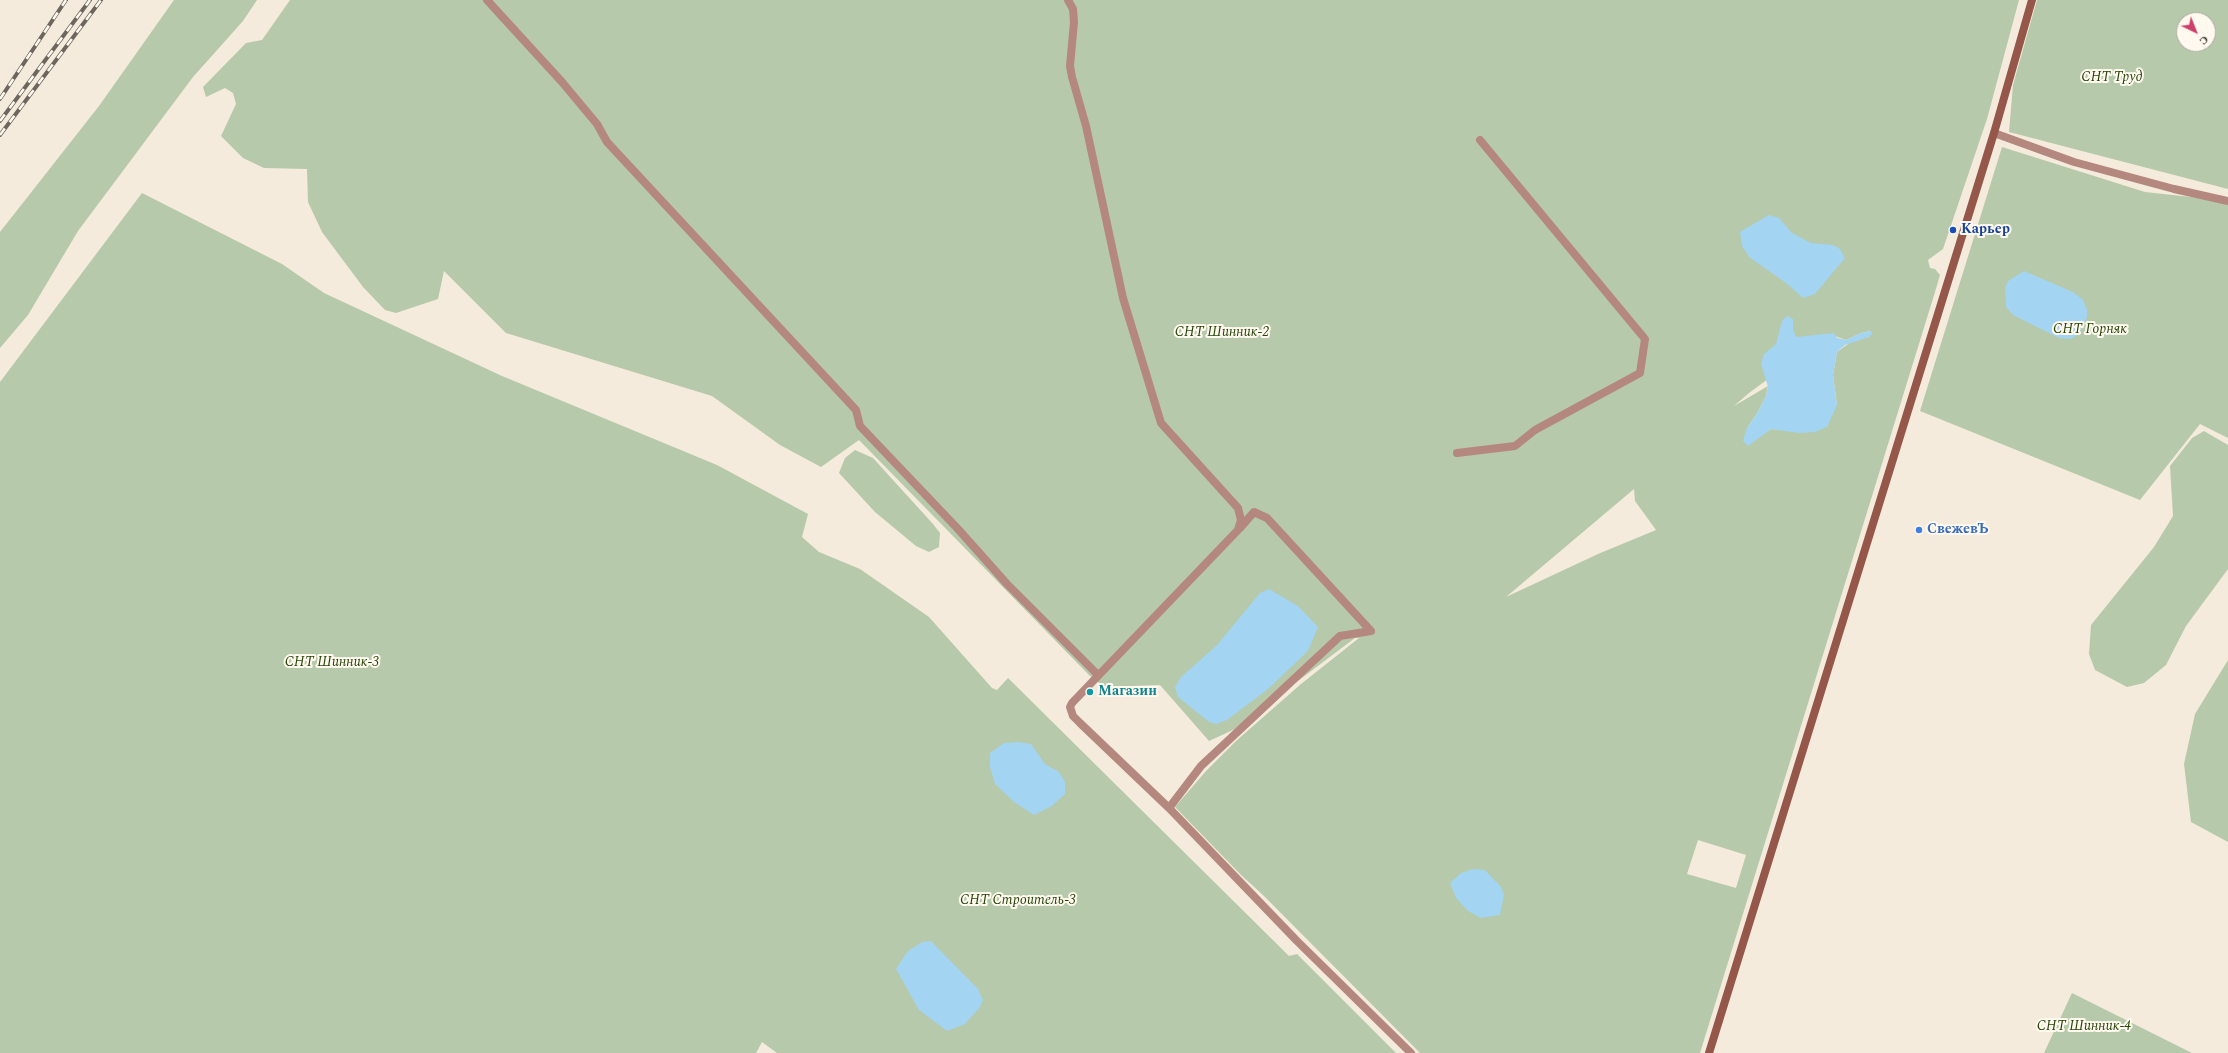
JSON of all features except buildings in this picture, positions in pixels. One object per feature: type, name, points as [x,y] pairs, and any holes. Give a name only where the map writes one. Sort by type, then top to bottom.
[{"type":"street","points":[[486,0],[567,88],[597,124],[607,142],[856,410],[860,426],[958,529],[1007,584],[1098,675]]},
{"type":"street","points":[[1068,0],[1073,9],[1074,22],[1070,66],[1072,78],[1086,126],[1123,298],[1161,423],[1238,508],[1241,520],[1238,530]]},
{"type":"street","points":[[1709,1053],[1994,133],[2032,0]]},
{"type":"street","points":[[1994,133],[2074,162],[2168,188],[2228,201]]},
{"type":"street","points":[[1457,453],[1515,446],[1535,430],[1640,373],[1645,339],[1480,140]]},
{"type":"street","points":[[1169,808],[1201,766],[1340,636],[1370,631],[1267,518],[1254,512],[1098,675],[1070,707],[1073,716],[1169,808],[1297,941],[1410,1053]]},
{"type":"green space","points":[[174,0],[257,0],[243,21],[193,77],[78,231],[28,315],[0,348],[0,232],[99,106]]},
{"type":"green space","name":"СНТ Шинник-2","points":[[290,0],[2019,0],[1987,119],[1943,249],[1928,260],[1930,268],[1935,269],[1940,275],[1700,1053],[1420,1053],[1264,896],[1241,875],[1175,807],[1206,771],[1236,741],[1301,684],[1359,638],[1355,638],[1233,730],[1209,741],[1160,685],[1104,687],[1089,675],[859,440],[821,467],[780,445],[712,396],[506,333],[444,271],[438,299],[396,313],[385,310],[363,287],[322,232],[308,202],[307,169],[264,168],[243,158],[221,136],[236,104],[233,93],[225,88],[206,97],[203,87],[246,43],[262,40]],"holes":[[[1871,331],[1869,337],[1852,341],[1837,352],[1833,375],[1837,405],[1781,430],[1771,429],[1765,433],[1747,428],[1758,412],[1766,396],[1768,386],[1734,406],[1749,393],[1829,334],[1846,340],[1861,333]],[[1634,489],[1635,501],[1656,530],[1598,554],[1506,597]],[[1698,840],[1746,855],[1736,888],[1687,874]]]},
{"type":"green space","name":"СНТ Труд","points":[[2037,0],[2228,0],[2228,189],[2009,132],[2013,85]]},
{"type":"green space","name":"СНТ Горняк","points":[[2002,147],[2145,192],[2228,201],[2228,438],[2200,424],[2140,500],[1920,411]]},
{"type":"green space","name":"СНТ Шинник-3","points":[[142,193],[282,264],[324,293],[502,376],[717,465],[808,514],[802,537],[819,552],[860,569],[929,617],[992,688],[997,690],[1008,678],[1289,956],[1297,954],[1396,1053],[777,1053],[762,1042],[756,1053],[0,1053],[0,382]]},
{"type":"green space","points":[[2204,431],[2228,445],[2228,569],[2186,626],[2166,665],[2144,683],[2127,687],[2095,670],[2089,654],[2091,625],[2154,547],[2173,516],[2170,466],[2192,438]]},
{"type":"green space","points":[[855,450],[873,458],[933,524],[940,533],[939,547],[929,552],[916,546],[875,512],[839,473],[845,458]]},
{"type":"green space","points":[[2228,660],[2228,842],[2191,822],[2184,764],[2195,714]]},
{"type":"green space","name":"СНТ Шинник-4","points":[[2072,993],[2192,1053],[2044,1053]]},
{"type":"water","points":[[1769,215],[1779,218],[1792,233],[1811,243],[1833,245],[1840,249],[1845,258],[1815,294],[1803,298],[1786,283],[1749,257],[1742,246],[1740,232]]},
{"type":"water","points":[[2024,271],[2073,292],[2083,300],[2087,309],[2087,317],[2078,335],[2070,339],[2059,338],[2013,315],[2006,307],[2005,288],[2008,281]]},
{"type":"water","points":[[1787,316],[1793,319],[1793,329],[1796,337],[1834,333],[1837,338],[1846,340],[1861,333],[1871,331],[1872,334],[1869,337],[1845,345],[1837,352],[1833,375],[1837,405],[1827,427],[1815,432],[1799,433],[1771,429],[1748,446],[1743,441],[1747,428],[1758,412],[1766,396],[1768,387],[1761,364],[1764,354],[1776,344],[1782,321]]},
{"type":"water","points":[[1269,589],[1298,606],[1318,627],[1308,651],[1268,689],[1227,720],[1216,724],[1209,722],[1178,697],[1175,687],[1181,677],[1217,645],[1260,593]]},
{"type":"water","points":[[1019,742],[1031,744],[1045,764],[1059,772],[1065,782],[1065,794],[1052,806],[1034,815],[1014,802],[995,784],[990,767],[990,753],[1004,743]]},
{"type":"water","points":[[1473,869],[1485,870],[1501,887],[1504,895],[1500,915],[1481,918],[1468,911],[1456,898],[1450,883],[1461,873]]},
{"type":"water","points":[[931,941],[978,989],[983,1000],[980,1007],[965,1024],[947,1031],[919,1010],[896,969],[908,951],[922,942]]},
{"type":"railway","points":[[0,99],[66,0]]},
{"type":"railway","points":[[0,121],[90,0]]},
{"type":"railway","points":[[0,135],[101,0]]},
{"type":"place","name":"Карьер","points":[[1953,230]]},
{"type":"place","name":"СвежевЪ","points":[[1919,530]]},
{"type":"place","name":"Магазин","points":[[1090,692]]},
{"type":"park label","name":"СНТ Строитель-3","points":[[1018,901]]}]
